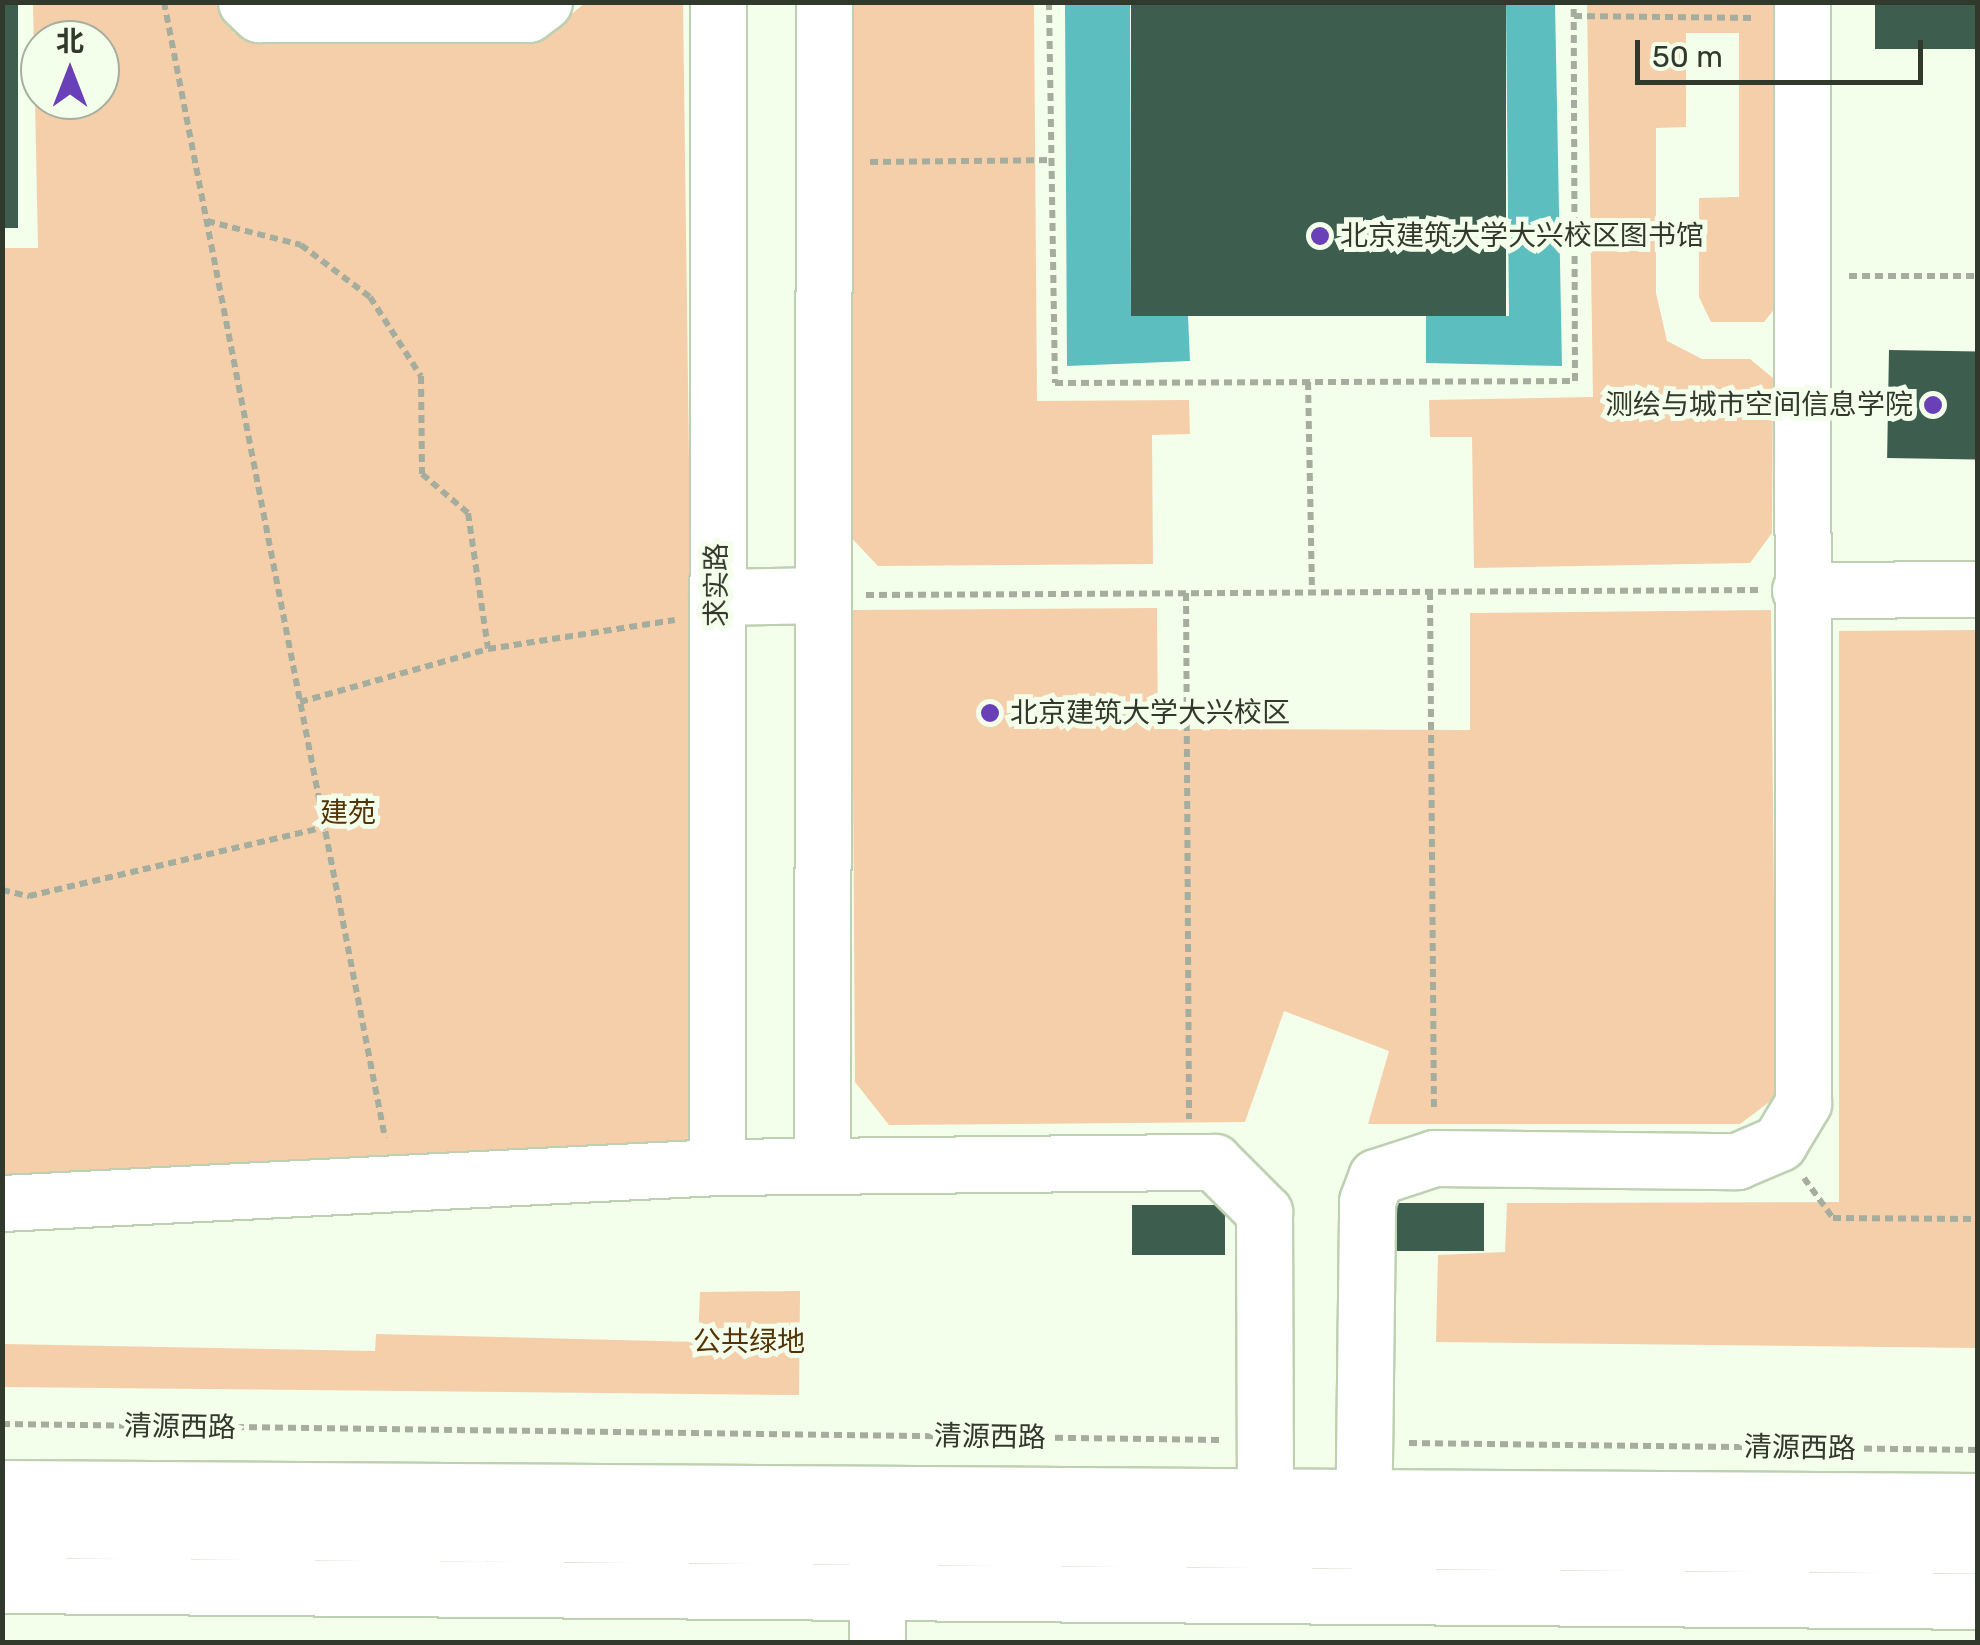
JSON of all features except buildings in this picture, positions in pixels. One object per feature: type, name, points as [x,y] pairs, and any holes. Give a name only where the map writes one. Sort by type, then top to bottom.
[{"type":"main road","points":[[246,2],[259,14],[528,14],[544,2]]},
{"type":"main road","name":"求实路","points":[[717,1167],[718,2]]},
{"type":"main road","points":[[822,1166],[824,2]]},
{"type":"main road","points":[[1363,1521],[1367,1201],[1394,1164],[1434,1158],[1738,1160],[1779,1143],[1802,1103],[1802,10]]},
{"type":"main road","points":[[1800,590],[1978,590]]},
{"type":"main road","points":[[716,605],[823,595]]},
{"type":"main road","points":[[2,1204],[717,1167],[1214,1162],[1264,1212],[1265,1521]]},
{"type":"main road","name":"清源西路","points":[[2,1488],[1265,1521],[1978,1501]]},
{"type":"main road","name":"清源西路","points":[[2,1530],[877,1538],[1265,1521]]},
{"type":"main road","name":"清源西路","points":[[1363,1521],[1978,1546]]},
{"type":"main road","points":[[877,1538],[877,1618]]},
{"type":"main road","points":[[2,1585],[877,1618],[1978,1601]]},
{"type":"path","points":[[164,2],[394,1184]]},
{"type":"path","points":[[1049,2],[1055,383],[1576,380],[1574,2]]},
{"type":"path","points":[[1574,16],[1802,10]]},
{"type":"path","points":[[824,163],[1051,160]]},
{"type":"path","points":[[207,221],[301,245],[370,297],[422,376],[422,474],[468,513],[488,649]]},
{"type":"path","points":[[1800,276],[1978,276]]},
{"type":"path","points":[[1308,382],[1312,592]]},
{"type":"path","points":[[823,595],[1800,590]]},
{"type":"path","points":[[1430,592],[1434,1158]]},
{"type":"path","points":[[1186,593],[1189,1160]]},
{"type":"path","points":[[300,702],[488,649],[716,605]]},
{"type":"path","points":[[2,890],[29,896],[325,827]]},
{"type":"path","points":[[1779,1143],[1833,1218],[1978,1219]]},
{"type":"path","name":"清源西路","points":[[2,1424],[1264,1441]]},
{"type":"path","name":"清源西路","points":[[1364,1443],[1978,1450]]},
{"type":"green space","name":"建苑","points":[[33,3],[215,3],[234,33],[546,35],[585,3],[683,3],[698,1145],[3,1178],[2,248],[38,248],[35,120],[120,120],[120,20],[33,20]]},
{"type":"green space","points":[[845,3],[1034,3],[1037,401],[1189,400],[1190,434],[1152,435],[1153,564],[878,566],[843,529]]},
{"type":"green space","points":[[1587,3],[1783,3],[1784,297],[1764,322],[1711,322],[1699,297],[1699,198],[1739,197],[1739,33],[1686,33],[1686,127],[1656,128],[1656,293],[1667,341],[1702,359],[1750,359],[1773,378],[1772,533],[1750,563],[1474,568],[1472,437],[1430,437],[1429,400],[1593,397]]},
{"type":"green space","points":[[1157,608],[1158,729],[1470,730],[1470,613],[1771,610],[1776,1097],[1740,1124],[1368,1124],[1389,1051],[1284,1011],[1245,1122],[889,1125],[855,1082],[852,610]]},
{"type":"green space","points":[[1977,630],[1977,1348],[1436,1342],[1438,1255],[1505,1252],[1507,1203],[1839,1202],[1839,631]]},
{"type":"green space","name":"公共绿地","points":[[800,1291],[799,1395],[3,1387],[3,1344],[375,1351],[376,1334],[698,1342],[700,1292]]},
{"type":"water","points":[[1065,3],[1130,3],[1131,316],[1188,316],[1190,361],[1067,366]]},
{"type":"water","points":[[1506,3],[1555,3],[1562,366],[1426,363],[1426,316],[1509,316]]},
{"type":"place","name":"北京建筑大学大兴校区图书馆","points":[[1320,236]]},
{"type":"place","name":"测绘与城市空间信息学院","points":[[1933,405]]},
{"type":"place","name":"北京建筑大学大兴校区","points":[[990,713]]}]
